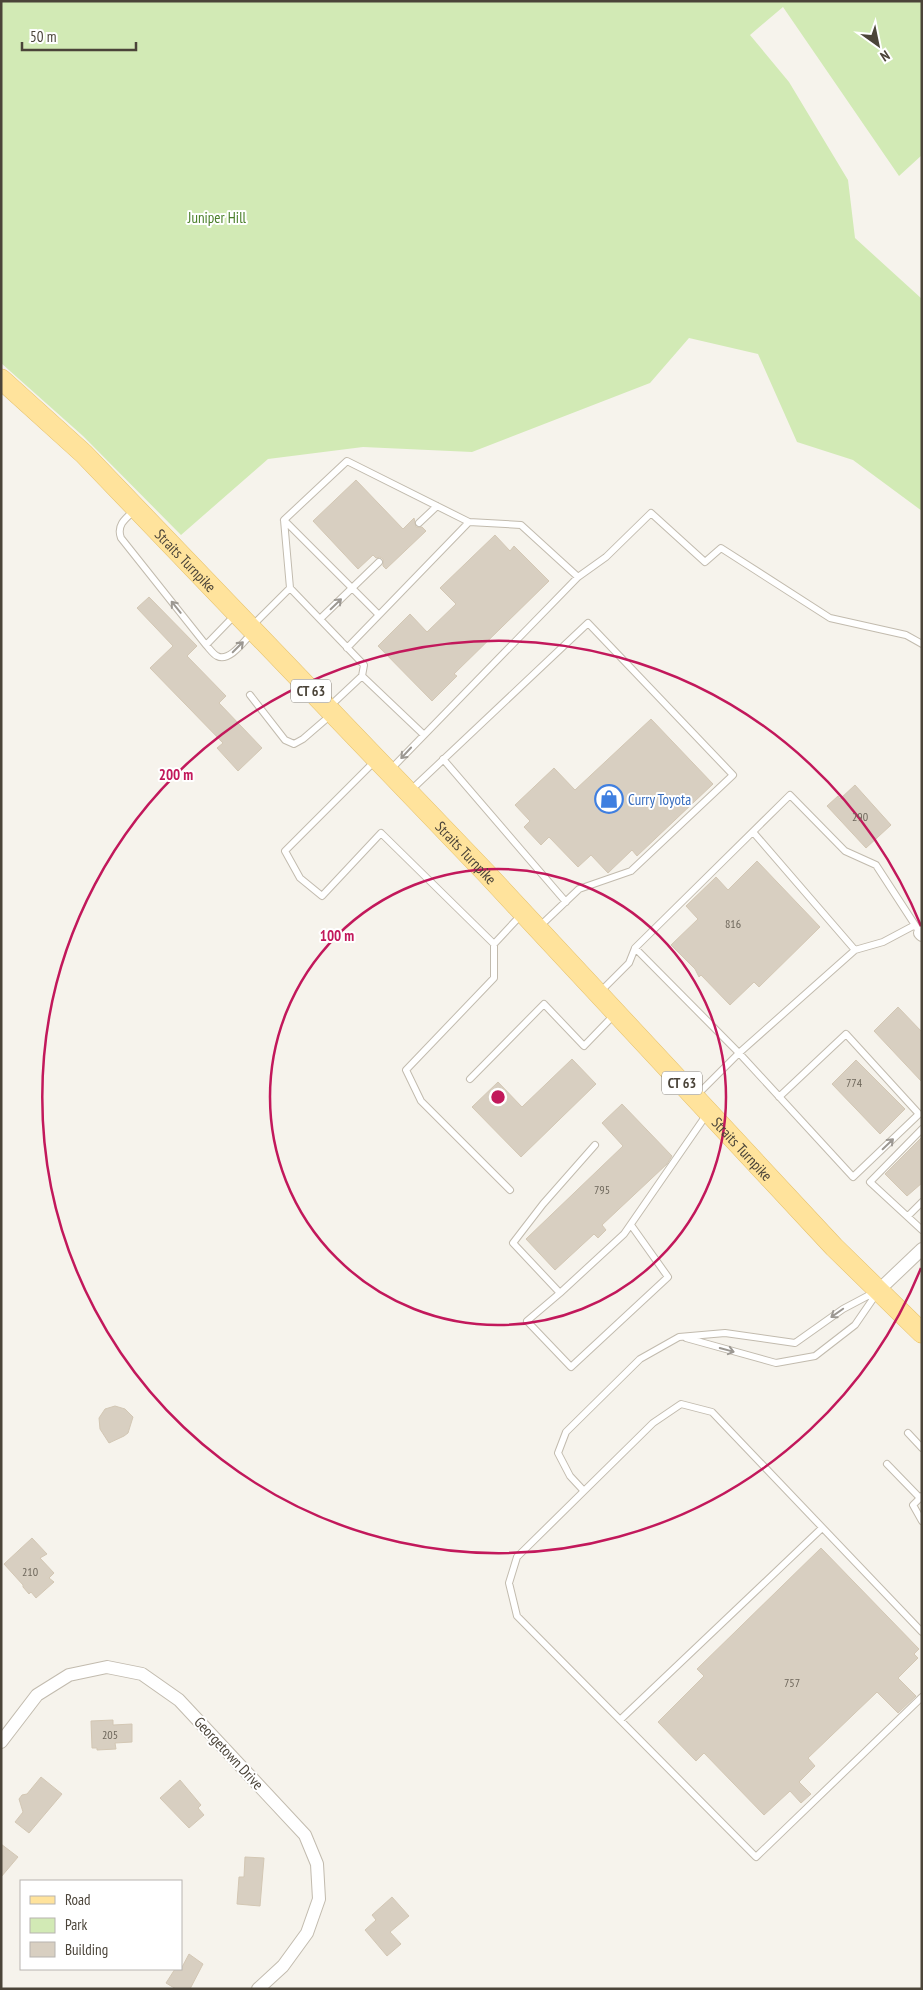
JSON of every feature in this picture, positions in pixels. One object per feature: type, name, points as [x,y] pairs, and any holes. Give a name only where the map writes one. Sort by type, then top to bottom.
[{"type":"main road","name":"Straits Turnpike","points":[[1,379],[84,454],[599,993],[834,1247],[922,1333]]},
{"type":"street","points":[[879,1290],[922,1249]]},
{"type":"street","name":"Georgetown Drive","points":[[1,1742],[37,1695],[69,1675],[106,1668],[142,1674],[179,1700],[305,1835],[317,1864],[319,1900],[307,1933],[283,1966],[258,1989]]},
{"type":"lane","points":[[284,520],[347,461],[469,522],[521,525],[578,577]]},
{"type":"lane","points":[[419,523],[436,506]]},
{"type":"lane","points":[[136,508],[120,525],[119,533],[121,538],[206,645],[217,656],[223,658],[230,654],[247,624]]},
{"type":"lane","points":[[494,944],[381,833],[322,896],[300,878],[285,851],[382,765],[423,734],[578,577],[606,557],[651,513],[705,562],[721,548],[830,618],[906,635],[922,644]]},
{"type":"lane","points":[[250,695],[285,740],[294,744],[303,739],[362,676],[364,665],[290,588],[284,520]]},
{"type":"lane","points":[[284,520],[379,615]]},
{"type":"lane","points":[[347,648],[469,522]]},
{"type":"lane","points":[[320,619],[379,562]]},
{"type":"lane","points":[[206,645],[247,624],[290,588]]},
{"type":"lane","points":[[408,792],[588,623],[733,775],[631,871],[579,890],[537,928]]},
{"type":"lane","points":[[362,676],[423,734]]},
{"type":"lane","points":[[443,759],[566,902]]},
{"type":"lane","points":[[599,993],[629,963],[635,948],[790,795],[845,851],[876,865],[919,931],[855,950],[739,1053],[696,1097]]},
{"type":"lane","points":[[753,832],[855,950]]},
{"type":"lane","points":[[510,1190],[421,1101],[406,1070],[494,978],[494,944],[523,913]]},
{"type":"lane","points":[[635,948],[739,1053],[779,1097],[853,1177],[919,1114],[846,1034],[779,1097]]},
{"type":"lane","points":[[470,1079],[544,1004],[584,1046],[616,1012]]},
{"type":"lane","points":[[631,1225],[668,1278],[571,1367],[527,1322],[624,1234],[709,1111]]},
{"type":"lane","points":[[922,1129],[870,1182],[922,1230]]},
{"type":"lane","points":[[560,1293],[513,1243],[543,1204],[595,1145]]},
{"type":"lane","points":[[908,1216],[922,1202]]},
{"type":"lane","points":[[680,1337],[776,1363],[815,1356],[854,1325],[879,1290]]},
{"type":"lane","points":[[583,1490],[570,1476],[558,1453],[566,1432],[640,1359],[680,1337],[726,1333],[795,1343],[843,1309],[879,1290]]},
{"type":"lane","points":[[922,1632],[712,1412],[682,1404],[653,1423],[517,1557],[510,1584],[517,1616],[756,1857],[922,1697]]},
{"type":"lane","points":[[908,1433],[922,1448]]},
{"type":"lane","points":[[887,1464],[921,1497],[913,1505],[922,1521]]},
{"type":"lane","points":[[620,1720],[822,1528]]},
{"type":"green space","name":"Juniper Hill","points":[[1,1],[922,1],[922,155],[899,176],[783,7],[750,35],[789,82],[848,180],[855,238],[922,299],[922,511],[853,460],[797,442],[758,354],[689,338],[650,383],[472,452],[363,447],[268,459],[181,535],[83,436],[1,363]]},
{"type":"building","points":[[356,480],[403,529],[414,518],[416,527],[422,527],[426,531],[386,569],[383,566],[383,559],[380,557],[376,558],[373,555],[358,569],[313,521]]},
{"type":"building","points":[[495,535],[510,551],[514,546],[549,581],[454,674],[457,676],[432,701],[378,646],[410,614],[427,632],[456,604],[440,588]]},
{"type":"building","points":[[149,597],[197,646],[187,656],[226,696],[219,703],[262,748],[238,771],[217,748],[223,743],[150,668],[173,646],[137,608]]},
{"type":"building","name":"Curry Toyota","points":[[651,719],[713,784],[637,856],[632,850],[608,873],[591,855],[578,867],[549,837],[541,845],[524,827],[530,821],[515,805],[554,768],[575,790]]},
{"type":"building","points":[[855,785],[891,825],[866,848],[827,806],[838,796],[840,799]]},
{"type":"building","points":[[757,861],[820,927],[759,987],[754,982],[730,1005],[701,975],[699,977],[695,969],[671,945],[698,919],[686,906],[716,877],[728,890]]},
{"type":"building","points":[[898,1007],[922,1032],[922,1082],[874,1031]]},
{"type":"building","points":[[572,1059],[596,1084],[521,1157],[472,1107],[498,1082],[522,1107]]},
{"type":"building","points":[[856,1060],[905,1109],[880,1134],[832,1084]]},
{"type":"building","points":[[622,1104],[672,1156],[667,1164],[602,1225],[606,1230],[598,1238],[594,1234],[555,1270],[526,1239],[623,1146],[602,1123]]},
{"type":"building","points":[[922,1137],[922,1183],[907,1196],[885,1174]]},
{"type":"building","points":[[115,1406],[125,1409],[133,1417],[128,1433],[109,1443],[100,1429],[99,1418],[105,1409]]},
{"type":"building","points":[[32,1538],[47,1554],[40,1558],[54,1573],[49,1578],[54,1582],[36,1598],[31,1592],[29,1594],[4,1564]]},
{"type":"building","points":[[821,1548],[919,1649],[914,1654],[918,1658],[898,1678],[916,1696],[898,1713],[877,1692],[808,1758],[815,1766],[799,1782],[811,1794],[801,1803],[790,1791],[764,1815],[704,1753],[696,1761],[658,1722],[704,1676],[697,1669]]},
{"type":"building","points":[[113,1720],[113,1725],[132,1724],[132,1742],[115,1743],[116,1749],[97,1750],[97,1748],[92,1748],[91,1721]]},
{"type":"building","points":[[41,1777],[62,1794],[29,1833],[15,1822],[23,1812],[19,1799],[22,1795],[27,1794]]},
{"type":"building","points":[[180,1780],[201,1805],[198,1808],[204,1815],[189,1828],[160,1798]]},
{"type":"building","points":[[1,1844],[18,1857],[1,1877]]},
{"type":"building","points":[[245,1857],[264,1858],[260,1906],[237,1904],[239,1877],[244,1877]]},
{"type":"building","points":[[392,1897],[409,1916],[390,1932],[401,1944],[387,1956],[365,1930],[376,1920],[372,1915]]},
{"type":"building","points":[[189,1954],[203,1964],[190,1989],[176,1989],[166,1983],[174,1970],[182,1970]]},
{"type":"place","name":"Curry Toyota","points":[[609,799]]}]
